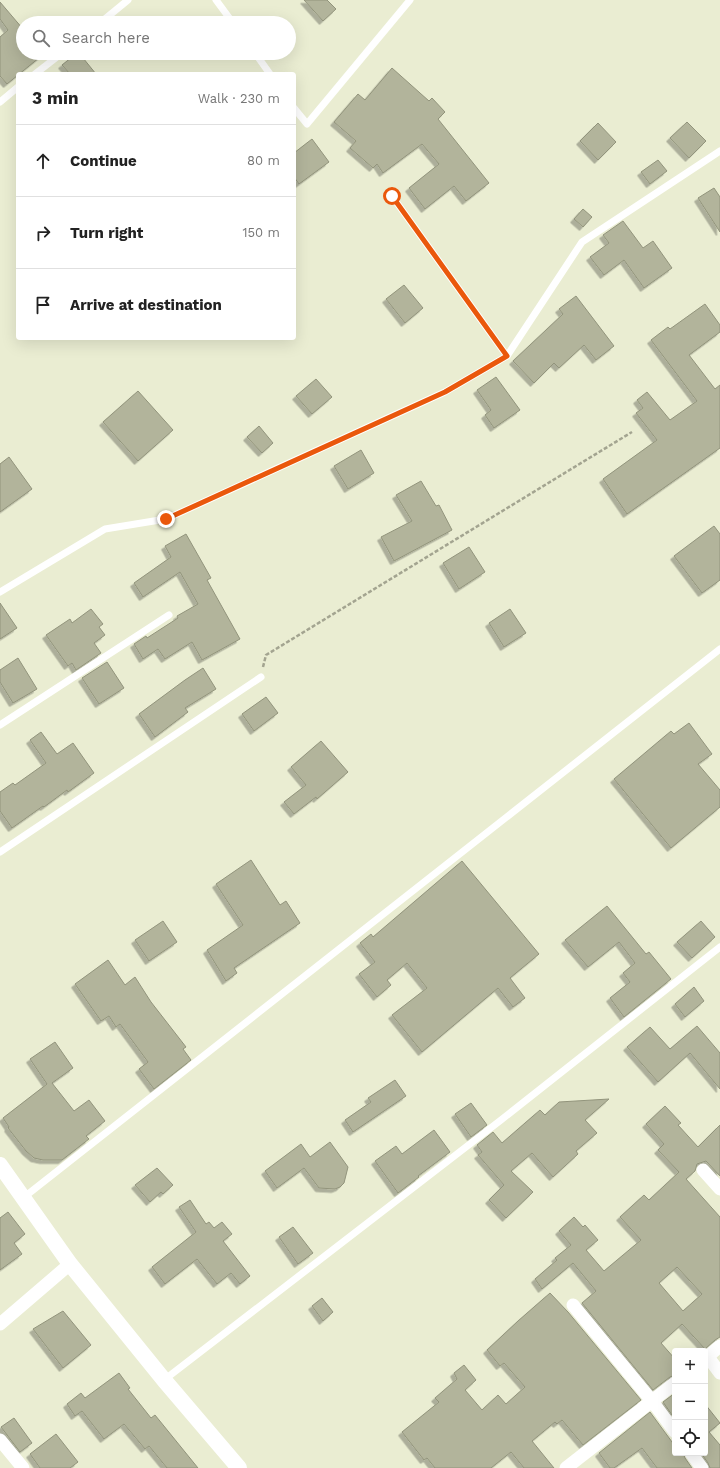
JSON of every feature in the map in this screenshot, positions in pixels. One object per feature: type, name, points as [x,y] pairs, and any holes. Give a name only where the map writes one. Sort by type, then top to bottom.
[{"type":"street","points":[[0,1165],[70,1264],[164,1380],[239,1468]]},
{"type":"street","points":[[703,1170],[720,1189]]},
{"type":"street","points":[[0,1324],[70,1264]]},
{"type":"street","points":[[572,1305],[652,1401],[672,1428]]},
{"type":"street","points":[[708,1356],[720,1346]]},
{"type":"street","points":[[708,1360],[720,1374]]},
{"type":"street","points":[[566,1468],[674,1384]]},
{"type":"street","points":[[0,1440],[23,1468]]},
{"type":"street","points":[[693,1456],[702,1468]]},
{"type":"lane","points":[[109,16],[128,0]]},
{"type":"lane","points":[[216,0],[228,16]]},
{"type":"lane","points":[[296,110],[308,124],[410,0]]},
{"type":"lane","points":[[38,72],[53,60]]},
{"type":"lane","points":[[260,60],[269,72]]},
{"type":"lane","points":[[0,102],[16,90]]},
{"type":"lane","points":[[0,592],[105,529],[166,519],[445,392],[507,356],[582,242],[720,151]]},
{"type":"lane","points":[[392,196],[507,356]]},
{"type":"lane","points":[[0,725],[170,615]]},
{"type":"lane","points":[[24,1198],[720,649]]},
{"type":"lane","points":[[0,852],[260,677]]},
{"type":"lane","points":[[164,1380],[495,1125],[720,947]]},
{"type":"path","points":[[260,677],[266,655],[632,432]]},
{"type":"building","points":[[304,0],[327,0],[336,9],[323,21]]},
{"type":"building","points":[[0,2],[16,21],[16,60],[36,60],[22,72],[16,72],[16,77],[7,84],[0,76],[0,37],[8,30],[0,19]]},
{"type":"building","points":[[68,60],[85,60],[94,72],[68,72],[62,65]]},
{"type":"building","points":[[392,68],[429,101],[432,98],[445,112],[438,119],[489,183],[466,201],[454,186],[425,209],[409,188],[439,164],[422,144],[383,173],[377,164],[373,168],[350,148],[356,141],[334,122],[358,94],[365,100]]},
{"type":"building","points":[[687,122],[706,141],[689,158],[670,138]]},
{"type":"building","points":[[598,123],[616,142],[598,160],[580,141]]},
{"type":"building","points":[[312,139],[329,162],[299,184],[296,180],[296,151]]},
{"type":"building","points":[[658,160],[667,171],[650,184],[641,172]]},
{"type":"building","points":[[714,188],[720,197],[720,232],[698,198]]},
{"type":"building","points":[[583,209],[592,217],[583,227],[574,219]]},
{"type":"building","points":[[623,221],[643,248],[653,241],[672,268],[644,288],[624,260],[604,275],[590,257],[609,243],[603,235]]},
{"type":"building","points":[[404,285],[423,308],[405,323],[386,299]]},
{"type":"building","points":[[576,296],[614,346],[596,360],[584,345],[559,368],[554,363],[534,383],[513,361],[563,314],[559,309]]},
{"type":"building","points":[[705,304],[720,325],[720,332],[689,355],[715,389],[720,385],[720,448],[627,514],[603,479],[657,440],[636,413],[643,408],[637,400],[647,392],[670,420],[697,401],[651,340],[668,327],[670,329]]},
{"type":"building","points":[[496,377],[520,410],[494,428],[485,415],[491,410],[477,390]]},
{"type":"building","points":[[316,379],[332,397],[312,414],[296,396]]},
{"type":"building","points":[[138,391],[173,430],[138,461],[103,422]]},
{"type":"building","points":[[259,426],[273,443],[262,453],[247,437]]},
{"type":"building","points":[[361,450],[374,473],[348,489],[334,466]]},
{"type":"building","points":[[9,457],[32,489],[0,512],[0,464]]},
{"type":"building","points":[[421,481],[436,506],[439,505],[452,530],[394,561],[381,537],[412,521],[396,495]]},
{"type":"building","points":[[714,526],[720,534],[720,580],[702,593],[674,556]]},
{"type":"building","points":[[186,534],[211,578],[207,580],[240,639],[202,660],[192,642],[165,659],[158,649],[143,659],[134,644],[146,636],[147,638],[178,618],[177,616],[198,604],[180,572],[143,597],[134,583],[171,557],[165,546]]},
{"type":"building","points":[[469,547],[485,572],[459,589],[443,563]]},
{"type":"building","points":[[0,603],[17,628],[0,639]]},
{"type":"building","points":[[91,609],[103,624],[99,627],[105,635],[94,643],[101,653],[76,670],[72,663],[68,666],[46,635],[70,619],[72,623]]},
{"type":"building","points":[[510,609],[526,633],[504,647],[489,623]]},
{"type":"building","points":[[18,658],[37,689],[13,703],[0,682],[0,670]]},
{"type":"building","points":[[107,662],[124,688],[99,704],[82,678]]},
{"type":"building","points":[[203,668],[216,689],[185,708],[188,712],[155,737],[139,714]]},
{"type":"building","points":[[266,697],[278,713],[254,731],[242,714]]},
{"type":"building","points":[[689,723],[712,754],[698,764],[720,790],[720,807],[671,848],[614,779],[671,731],[674,734]]},
{"type":"building","points":[[41,732],[57,754],[73,743],[94,773],[68,792],[67,790],[12,828],[0,811],[0,792],[13,783],[15,785],[46,763],[30,740]]},
{"type":"building","points":[[321,741],[348,772],[317,799],[316,797],[294,814],[284,802],[306,785],[291,767]]},
{"type":"building","points":[[251,860],[280,905],[286,901],[300,923],[234,968],[237,973],[226,981],[207,950],[243,925],[216,884]]},
{"type":"building","points":[[462,861],[539,954],[510,978],[525,998],[513,1007],[498,988],[422,1052],[392,1015],[427,988],[407,963],[387,980],[391,985],[377,997],[359,974],[375,962],[360,943],[371,934],[373,937]]},
{"type":"building","points":[[607,906],[646,954],[649,952],[671,979],[624,1017],[610,998],[630,982],[623,973],[635,963],[619,942],[588,967],[565,940]]},
{"type":"building","points":[[163,921],[177,942],[149,961],[135,940]]},
{"type":"building","points":[[701,921],[715,937],[692,958],[677,942]]},
{"type":"building","points":[[108,960],[125,985],[135,977],[151,1002],[186,1047],[183,1049],[191,1060],[154,1089],[139,1069],[148,1062],[120,1024],[116,1027],[109,1016],[101,1021],[75,984]]},
{"type":"building","points":[[694,987],[704,1001],[685,1017],[675,1004]]},
{"type":"building","points":[[697,1026],[720,1053],[720,1089],[690,1053],[658,1082],[627,1047],[650,1027],[670,1049]]},
{"type":"building","points":[[55,1042],[73,1068],[52,1083],[74,1111],[89,1100],[105,1121],[86,1136],[89,1139],[62,1160],[43,1160],[34,1158],[26,1151],[8,1128],[9,1127],[3,1118],[47,1084],[30,1059]]},
{"type":"building","points":[[395,1080],[406,1096],[353,1132],[345,1120],[371,1102],[368,1098]]},
{"type":"building","points":[[609,1099],[585,1120],[597,1133],[576,1151],[578,1154],[553,1177],[532,1153],[511,1171],[533,1192],[506,1218],[489,1200],[504,1185],[478,1155],[482,1152],[477,1145],[493,1132],[502,1143],[540,1110],[545,1115],[559,1102]]},
{"type":"building","points":[[471,1103],[487,1125],[471,1137],[455,1114]]},
{"type":"building","points":[[665,1106],[681,1123],[678,1125],[698,1147],[720,1125],[720,1176],[706,1161],[697,1164],[695,1171],[686,1179],[720,1217],[720,1337],[704,1348],[682,1324],[661,1343],[672,1356],[672,1376],[653,1390],[582,1303],[596,1291],[573,1263],[542,1289],[535,1279],[557,1260],[555,1258],[571,1245],[559,1231],[574,1217],[583,1227],[585,1225],[598,1240],[586,1250],[604,1271],[641,1240],[620,1217],[644,1195],[649,1200],[679,1172],[658,1150],[664,1144],[646,1124]],"holes":[[[677,1267],[702,1294],[683,1311],[659,1283]]]},
{"type":"building","points":[[434,1130],[450,1152],[398,1193],[375,1161],[396,1146],[402,1154]]},
{"type":"building","points":[[330,1142],[348,1167],[344,1183],[340,1187],[335,1189],[319,1188],[304,1168],[277,1188],[265,1171],[301,1144],[310,1157]]},
{"type":"building","points":[[157,1168],[173,1185],[163,1194],[161,1192],[150,1202],[135,1185]]},
{"type":"building","points":[[190,1200],[206,1224],[209,1222],[214,1228],[222,1222],[232,1234],[223,1241],[250,1276],[240,1284],[231,1273],[217,1284],[197,1259],[165,1284],[152,1267],[196,1232],[179,1207]]},
{"type":"building","points":[[8,1212],[25,1234],[14,1243],[22,1254],[0,1270],[0,1218]]},
{"type":"building","points":[[293,1227],[313,1253],[298,1264],[279,1237]]},
{"type":"building","points":[[550,1293],[568,1312],[641,1400],[583,1445],[562,1420],[557,1424],[555,1422],[532,1441],[554,1468],[524,1468],[511,1452],[491,1468],[435,1468],[427,1458],[424,1460],[402,1432],[439,1402],[435,1398],[457,1379],[454,1373],[464,1365],[476,1380],[465,1390],[482,1410],[498,1395],[506,1404],[525,1387],[504,1363],[500,1366],[487,1350]]},
{"type":"building","points":[[322,1298],[333,1312],[323,1321],[312,1306]]},
{"type":"building","points":[[63,1311],[91,1345],[63,1368],[33,1329]]},
{"type":"building","points":[[119,1373],[130,1388],[128,1389],[151,1418],[155,1415],[198,1468],[167,1468],[149,1446],[145,1449],[124,1424],[104,1439],[82,1411],[75,1416],[67,1404],[81,1393],[85,1398]]},
{"type":"building","points":[[672,1395],[672,1415],[663,1402]]},
{"type":"building","points":[[708,1408],[720,1423],[709,1432],[720,1445],[720,1468],[710,1468],[703,1456],[708,1456]]},
{"type":"building","points":[[650,1412],[672,1442],[672,1456],[684,1456],[692,1468],[657,1468],[642,1448],[614,1468],[610,1468],[599,1453]]},
{"type":"building","points":[[14,1418],[32,1443],[20,1452],[1,1427]]},
{"type":"building","points":[[56,1434],[78,1462],[70,1468],[40,1468],[30,1454]]},
{"type":"route","points":[[166,519],[445,392],[507,356],[392,196]]}]
